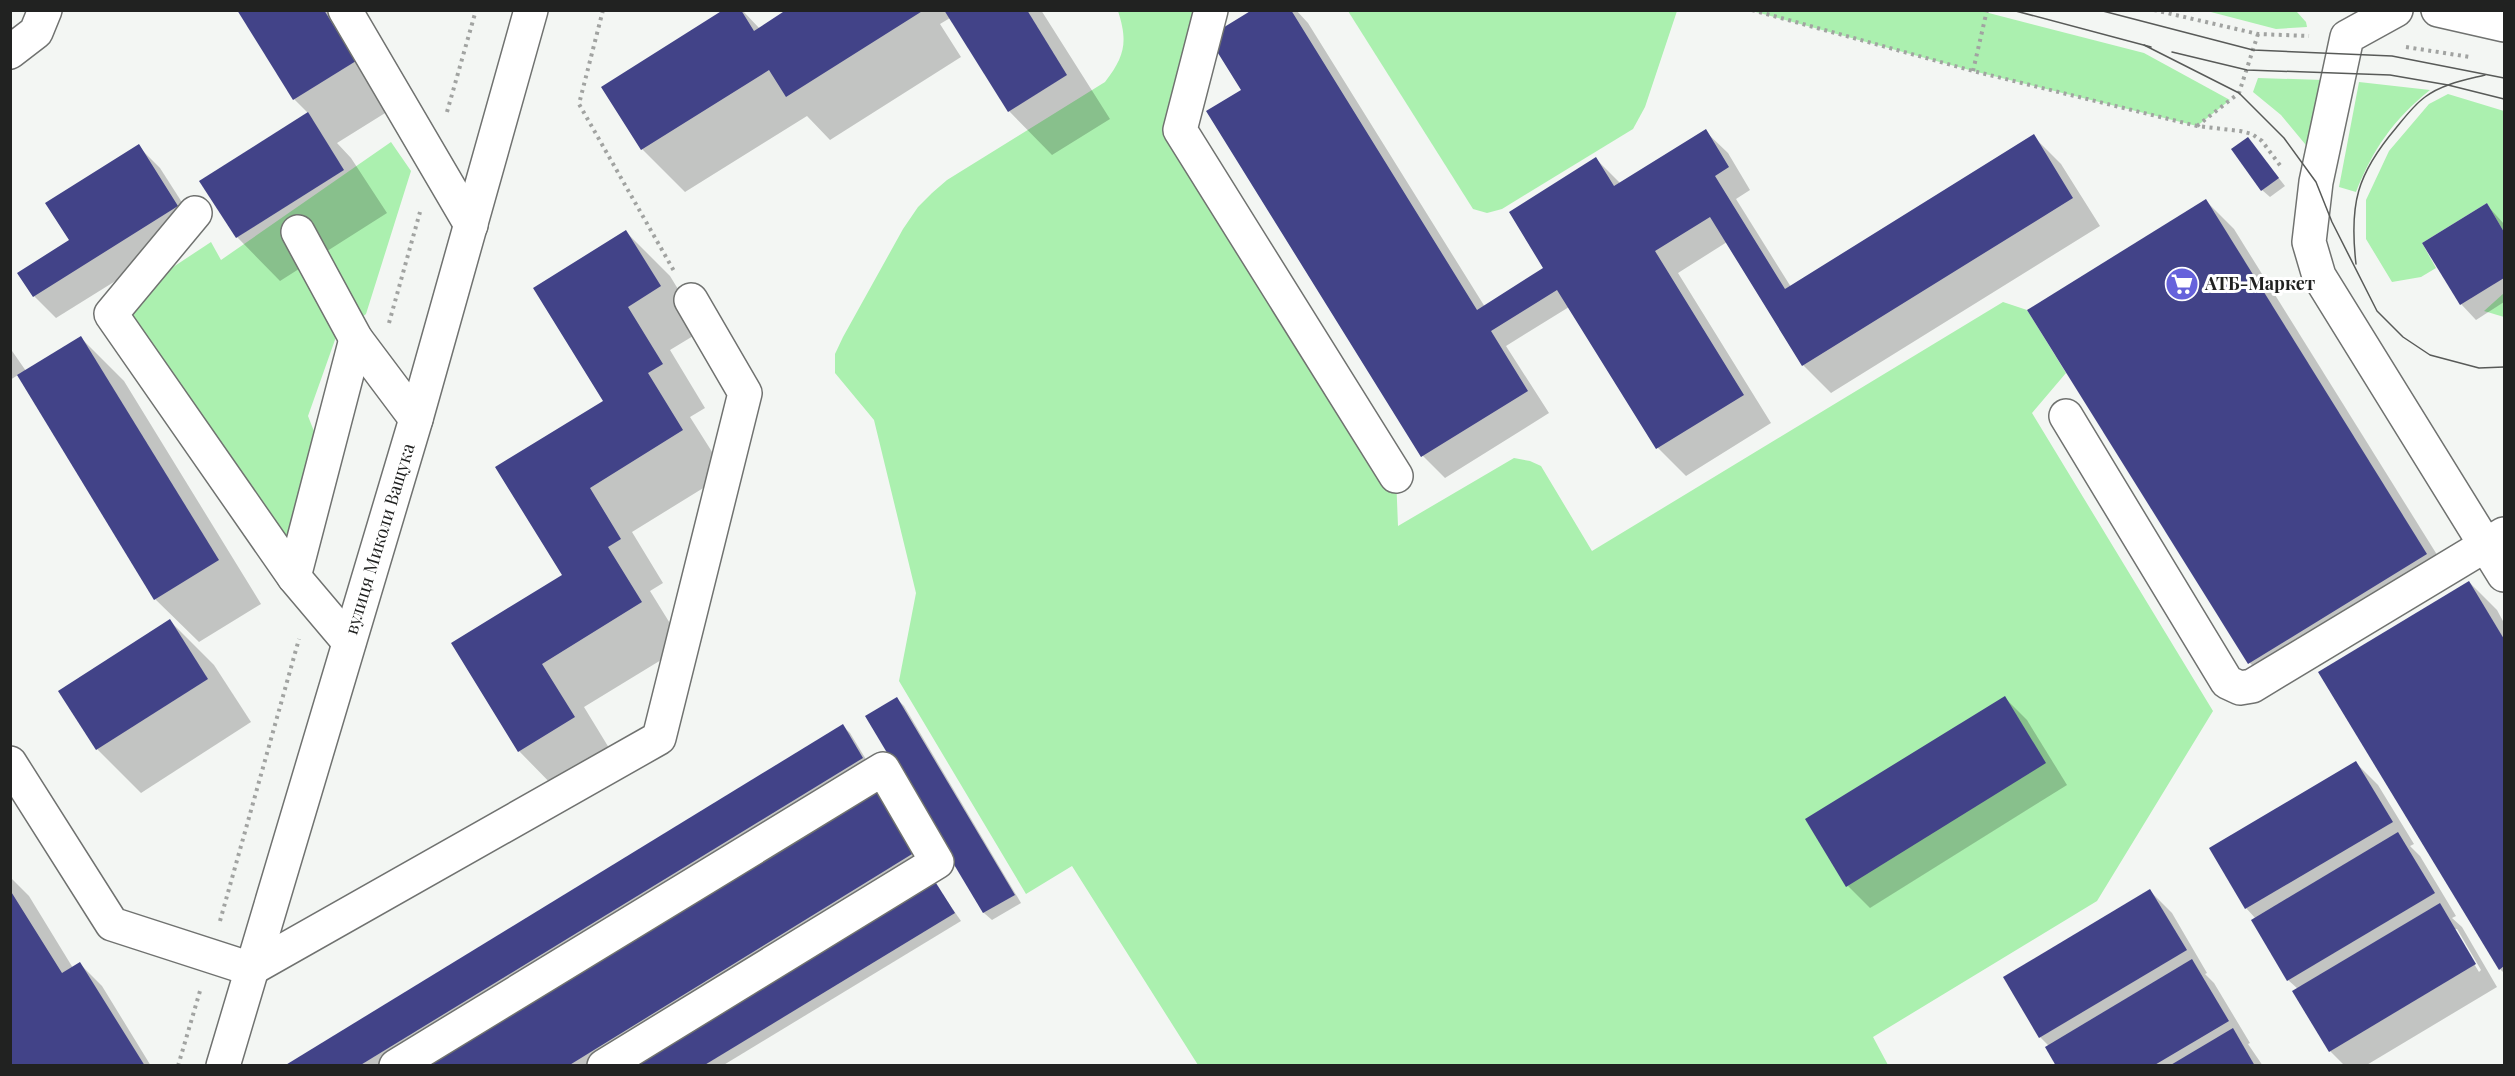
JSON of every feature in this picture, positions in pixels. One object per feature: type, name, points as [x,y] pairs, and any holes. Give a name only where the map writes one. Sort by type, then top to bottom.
[{"type":"main road","points":[[10,52],[36,32],[45,10]]},
{"type":"main road","points":[[345,10],[471,225]]},
{"type":"main road","name":"вулиця Миколи Ващука","points":[[223,1065],[416,419],[531,10]]},
{"type":"main road","points":[[1210,10],[1180,130],[1396,476]]},
{"type":"main road","points":[[2396,10],[2347,37],[2316,182],[2309,242],[2319,276],[2495,540],[2505,575]]},
{"type":"main road","points":[[2438,10],[2505,25]]},
{"type":"main road","points":[[195,213],[111,314],[294,577],[349,642]]},
{"type":"main road","points":[[298,232],[356,339],[416,419]]},
{"type":"main road","points":[[10,763],[112,924],[251,969],[659,738],[745,393],[691,300]]},
{"type":"main road","points":[[294,577],[356,339]]},
{"type":"main road","points":[[2066,416],[2227,682],[2240,688],[2253,686],[2495,540]]},
{"type":"main road","points":[[396,1065],[883,770],[937,862],[604,1065]]},
{"type":"path","points":[[603,10],[579,104],[691,300]]},
{"type":"path","points":[[1752,10],[1973,71],[2197,126],[2252,134],[2272,152],[2284,172]]},
{"type":"path","points":[[1973,71],[1987,10]]},
{"type":"path","points":[[2154,10],[2174,16]]},
{"type":"path","points":[[2197,126],[2240,93],[2258,34]]},
{"type":"green space","points":[[1118,11],[1211,11],[1180,130],[1396,476],[1398,526],[1514,458],[1541,466],[1592,551],[2003,302],[2027,310],[2066,373],[2032,413],[2213,711],[2097,901],[1873,1037],[1888,1065],[1198,1065],[1072,866],[1026,894],[899,681],[916,593],[874,420],[835,373],[835,354],[843,337],[903,229],[918,207],[947,180],[1105,82],[1117,64],[1123,48],[1123,32]]},
{"type":"green space","points":[[1348,11],[1677,11],[1645,107],[1633,129],[1502,209],[1487,213],[1473,209]]},
{"type":"green space","points":[[1752,11],[1981,11],[2144,53],[2230,100],[2197,126],[1973,71]]},
{"type":"green space","points":[[2207,11],[2297,12],[2306,22],[2307,27],[2276,29]]},
{"type":"green space","points":[[2258,78],[2323,80],[2310,150],[2281,115],[2253,92]]},
{"type":"green space","points":[[2359,82],[2430,90],[2405,113],[2386,136],[2370,162],[2356,192],[2339,187]]},
{"type":"green space","points":[[2448,94],[2504,111],[2504,232],[2487,203],[2422,243],[2436,268],[2421,277],[2392,282],[2366,239],[2366,200],[2389,151],[2429,104]]},
{"type":"green space","points":[[391,142],[411,171],[366,314],[336,337],[308,416],[317,439],[291,558],[128,318],[155,279],[211,242],[221,260]]},
{"type":"green space","points":[[2504,293],[2504,317],[2484,311]]},
{"type":"building","points":[[237,10],[324,10],[356,61],[293,100]]},
{"type":"building","points":[[723,10],[741,10],[754,31],[786,10],[924,10],[786,97],[769,70],[641,150],[601,87]]},
{"type":"building","points":[[944,10],[1027,10],[1067,75],[1008,112]]},
{"type":"building","points":[[1252,10],[1291,10],[1477,310],[1543,268],[1509,212],[1596,157],[1614,186],[1706,129],[1729,167],[1715,176],[1785,289],[2034,134],[2073,198],[1802,366],[1710,217],[1655,251],[1744,395],[1656,449],[1557,290],[1491,331],[1528,391],[1421,457],[1206,111],[1241,90],[1208,37]]},
{"type":"building","points":[[308,112],[344,170],[236,238],[199,181]]},
{"type":"building","points":[[2248,137],[2279,178],[2261,191],[2231,149]]},
{"type":"building","points":[[139,144],[178,206],[33,297],[17,273],[69,240],[45,203]]},
{"type":"building","points":[[2206,199],[2427,554],[2248,664],[2027,310]]},
{"type":"building","points":[[2487,203],[2504,232],[2504,278],[2460,305],[2422,243]]},
{"type":"building","points":[[626,230],[661,286],[628,307],[663,364],[648,373],[683,430],[590,488],[621,539],[608,547],[642,602],[542,664],[575,717],[518,752],[451,643],[562,575],[495,467],[603,401],[533,288]]},
{"type":"building","points":[[81,336],[219,560],[154,600],[17,375]]},
{"type":"building","points":[[2469,581],[2504,639],[2504,966],[2499,970],[2318,672]]},
{"type":"building","points":[[170,619],[208,679],[96,750],[58,691]]},
{"type":"building","points":[[2005,696],[2046,763],[1846,887],[1805,819]]},
{"type":"building","points":[[897,697],[1015,895],[983,913],[865,716]]},
{"type":"building","points":[[843,724],[863,758],[359,1066],[284,1066]]},
{"type":"building","points":[[2356,761],[2393,822],[2245,909],[2209,848]]},
{"type":"building","points":[[878,788],[917,851],[568,1066],[428,1066]]},
{"type":"building","points":[[2398,832],[2435,893],[2287,981],[2251,920]]},
{"type":"building","points":[[936,883],[955,913],[703,1066],[635,1066]]},
{"type":"building","points":[[2150,889],[2187,950],[2039,1038],[2003,977]]},
{"type":"building","points":[[10,890],[62,973],[80,962],[145,1066],[10,1066]]},
{"type":"building","points":[[2440,903],[2476,964],[2329,1052],[2292,991]]},
{"type":"building","points":[[2192,959],[2229,1021],[2153,1066],[2056,1066],[2045,1047]]},
{"type":"building","points":[[2233,1028],[2255,1066],[2169,1066]]},
{"type":"tram line","points":[[2012,10],[2151,47]]},
{"type":"tram line","points":[[2099,10],[2253,50],[2392,56],[2504,78]]},
{"type":"tram line","points":[[2144,45],[2239,93],[2284,138],[2316,182],[2332,222],[2377,311],[2403,337],[2430,355],[2479,368],[2504,367]]},
{"type":"tram line","points":[[2172,52],[2247,70],[2390,75],[2448,85],[2504,99]]},
{"type":"tram line","points":[[2356,264],[2355,207],[2364,175],[2372,160],[2410,111],[2425,97],[2446,86],[2485,75]]},
{"type":"place","name":"АТБ-Маркет","points":[[2182,284]]}]
